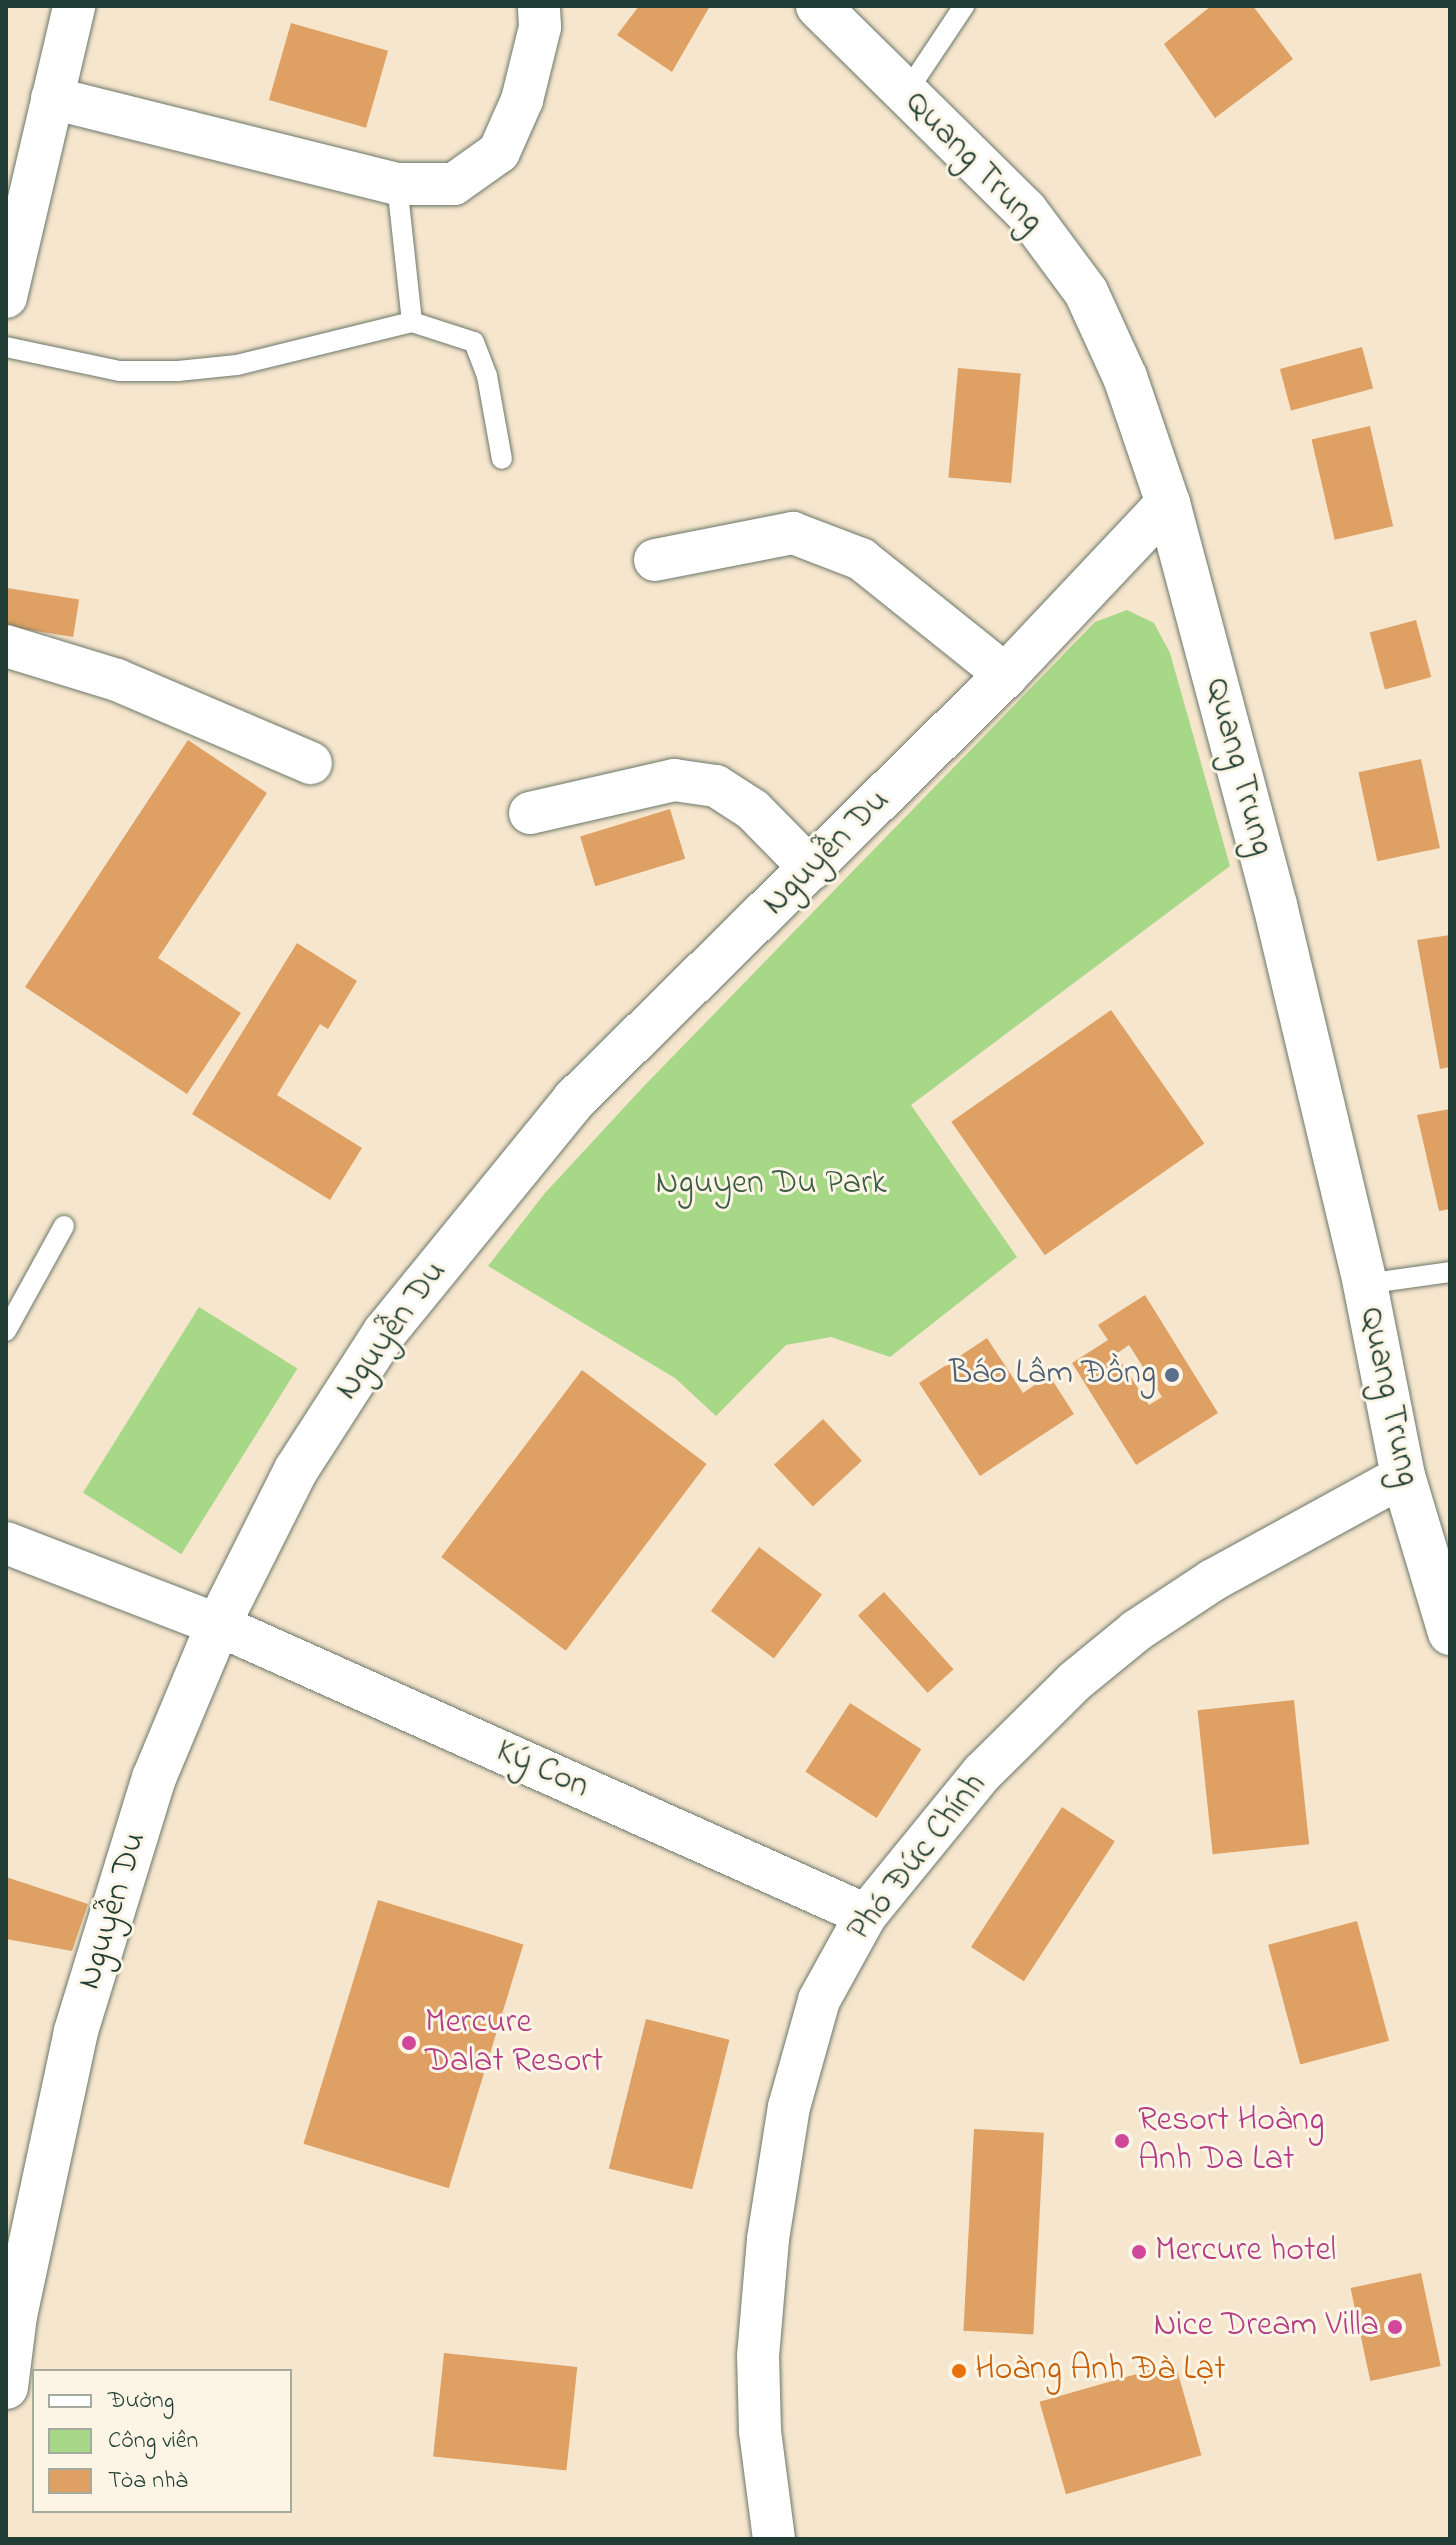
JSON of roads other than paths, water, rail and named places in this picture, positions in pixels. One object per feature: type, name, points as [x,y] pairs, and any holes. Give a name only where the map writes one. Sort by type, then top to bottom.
[{"type":"street","points":[[6,297],[74,6]]},
{"type":"street","points":[[52,98],[397,184],[454,184],[499,152],[522,100],[540,27],[539,6]]},
{"type":"street","name":"Quang Trung","points":[[818,6],[1026,211],[1086,292],[1125,377],[1168,503],[1275,905],[1365,1284],[1403,1476],[1450,1633]]},
{"type":"street","name":"Nguyễn Du","points":[[6,2387],[10,2315],[76,2031],[154,1778],[218,1625],[296,1470],[385,1332],[574,1100],[1006,675],[1168,503]]},
{"type":"street","points":[[655,560],[793,533],[861,559],[1006,675]]},
{"type":"street","points":[[6,646],[117,680],[311,763]]},
{"type":"street","points":[[530,813],[674,780],[716,786],[753,810],[811,869]]},
{"type":"street","name":"Phó Đức Chính","points":[[774,2539],[760,2431],[758,2356],[768,2239],[789,2107],[819,2000],[866,1915],[982,1773],[1075,1681],[1136,1631],[1213,1580],[1403,1476]]},
{"type":"street","name":"Ký Con","points":[[6,1543],[218,1625],[866,1915]]},
{"type":"lane","points":[[906,93],[964,6]]},
{"type":"lane","points":[[397,184],[412,322]]},
{"type":"lane","points":[[6,347],[120,371],[178,371],[237,365],[412,322],[474,342],[487,376],[502,459]]},
{"type":"lane","points":[[6,1331],[64,1226]]},
{"type":"lane","points":[[1365,1284],[1450,1272]]},
{"type":"place","name":"Báo Lâm Đồng","points":[[1172,1375]]},
{"type":"place","name":"Mercure Dalat Resort","points":[[409,2043]]},
{"type":"place","name":"Resort Hoàng Anh Da Lat","points":[[1122,2141]]},
{"type":"place","name":"Mercure hotel","points":[[1139,2252]]},
{"type":"place","name":"Nice Dream Villa","points":[[1395,2327]]},
{"type":"place","name":"Hoàng Anh Đà Lạt","points":[[959,2371]]},
{"type":"park label","name":"Nguyen Du Park","points":[[771,1185]]}]
